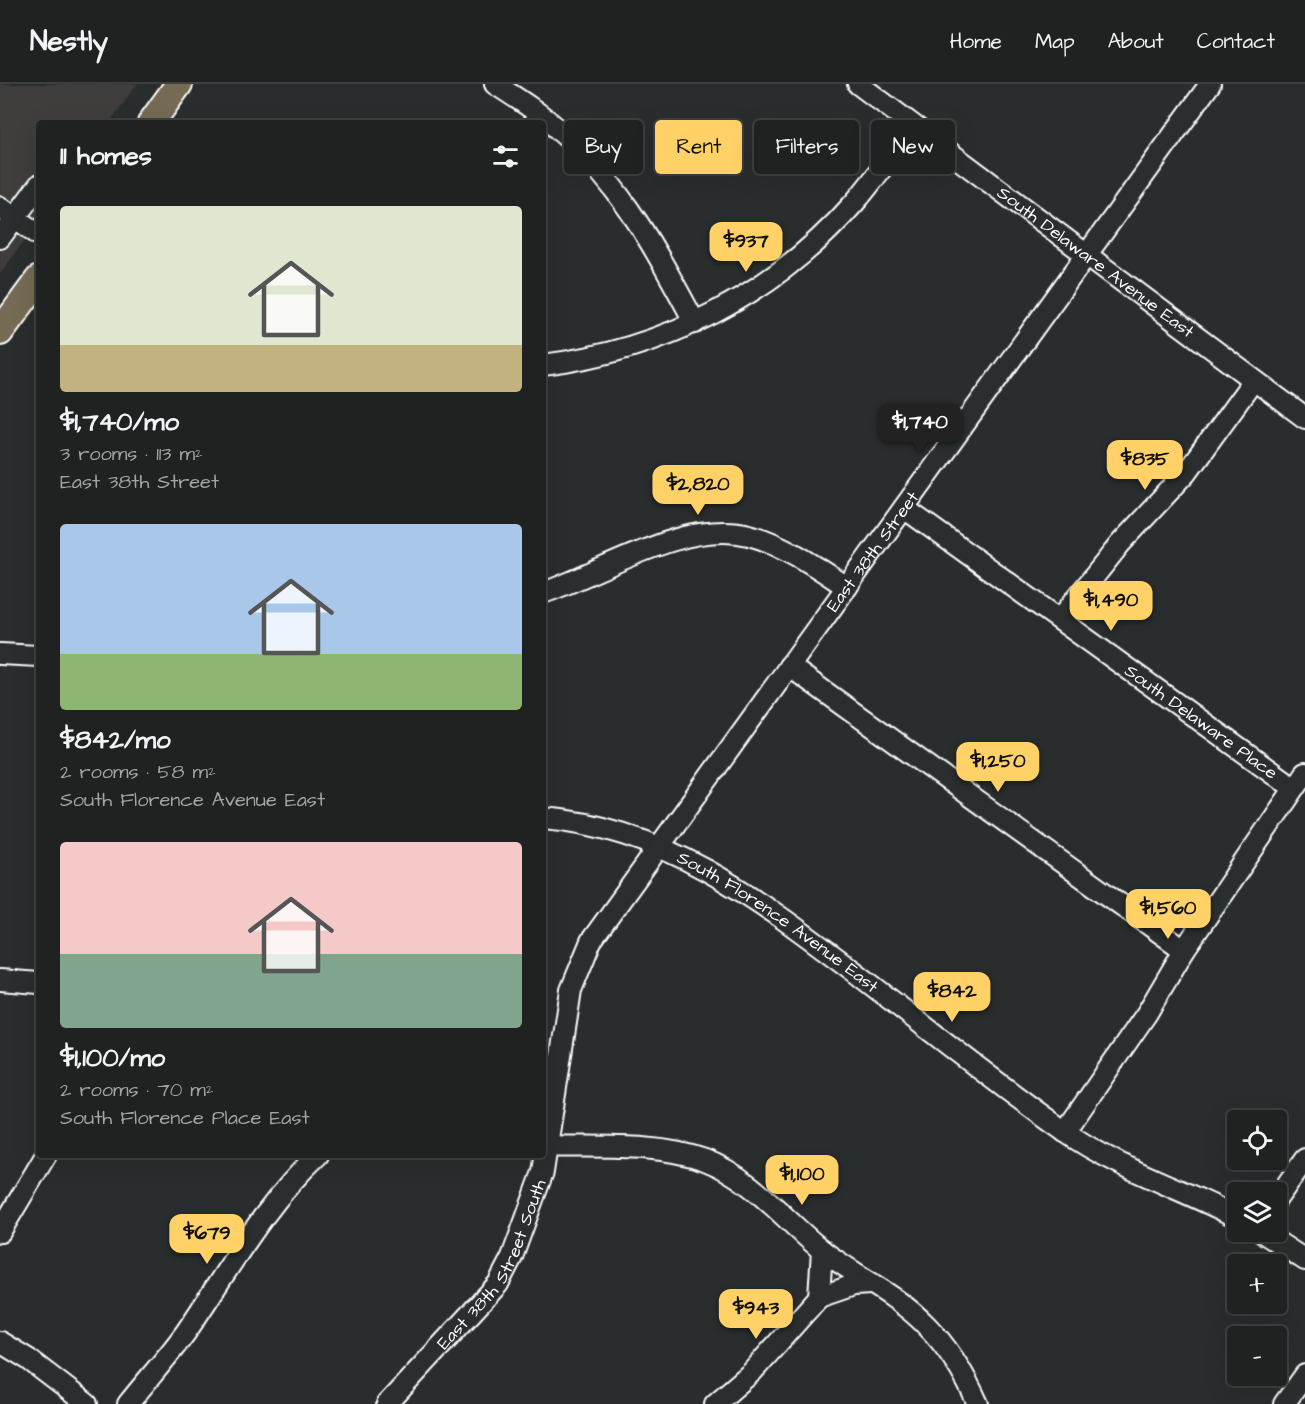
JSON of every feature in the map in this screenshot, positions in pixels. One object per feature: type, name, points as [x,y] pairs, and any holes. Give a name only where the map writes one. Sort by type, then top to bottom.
[{"type":"main road","points":[[157,120],[179,84]]},
{"type":"main road","points":[[0,332],[36,283]]},
{"type":"street","points":[[495,84],[546,120]]},
{"type":"street","name":"South Delaware Avenue East","points":[[858,84],[905,120]]},
{"type":"street","name":"East 38th Street","points":[[570,996],[591,941],[658,845],[1210,84]]},
{"type":"street","points":[[546,120],[561,131],[607,177],[660,255],[695,323]]},
{"type":"street","name":"South Delaware Avenue East","points":[[955,157],[1305,418]]},
{"type":"street","points":[[546,364],[608,354],[648,343],[695,323],[761,286],[826,231],[855,202],[876,174]]},
{"type":"street","points":[[0,238],[8,212],[36,188]]},
{"type":"street","points":[[8,212],[36,233]]},
{"type":"street","points":[[1061,618],[1120,544],[1187,472],[1253,381]]},
{"type":"street","name":"South Delaware Place","points":[[904,508],[1299,780]]},
{"type":"street","points":[[546,592],[692,535],[724,533],[749,535],[778,547],[846,587]]},
{"type":"street","points":[[0,654],[36,656]]},
{"type":"street","points":[[789,666],[1184,950]]},
{"type":"street","points":[[1065,1132],[1147,1013],[1184,950],[1299,780]]},
{"type":"street","name":"South Florence Avenue East","points":[[546,818],[571,820],[613,829],[658,845],[697,864],[770,908],[1065,1132],[1120,1162],[1227,1213]]},
{"type":"street","points":[[0,980],[36,983]]},
{"type":"street","name":"East 38th Street South","points":[[546,1140],[570,996]]},
{"type":"street","points":[[546,1146],[656,1150],[706,1161],[724,1169],[760,1193],[822,1250],[926,1324],[960,1368],[978,1404]]},
{"type":"street","points":[[0,1232],[44,1158]]},
{"type":"street","points":[[128,1404],[184,1334],[254,1227],[284,1189],[315,1158]]},
{"type":"street","name":"East 38th Street South","points":[[387,1404],[498,1284],[512,1257],[543,1172],[544,1158]]},
{"type":"street","points":[[1287,1184],[1305,1159]]},
{"type":"street","points":[[1277,1242],[1305,1260]]},
{"type":"street","points":[[819,1297],[822,1250]]},
{"type":"street","points":[[715,1404],[752,1372],[819,1297],[854,1285],[870,1284]]},
{"type":"street","points":[[0,1342],[28,1359],[87,1404]]},
{"type":"street","points":[[1284,1404],[1305,1375]]},
{"type":"shaded area","points":[[0,84],[137,84],[111,120],[36,120],[36,224],[0,274]]}]
